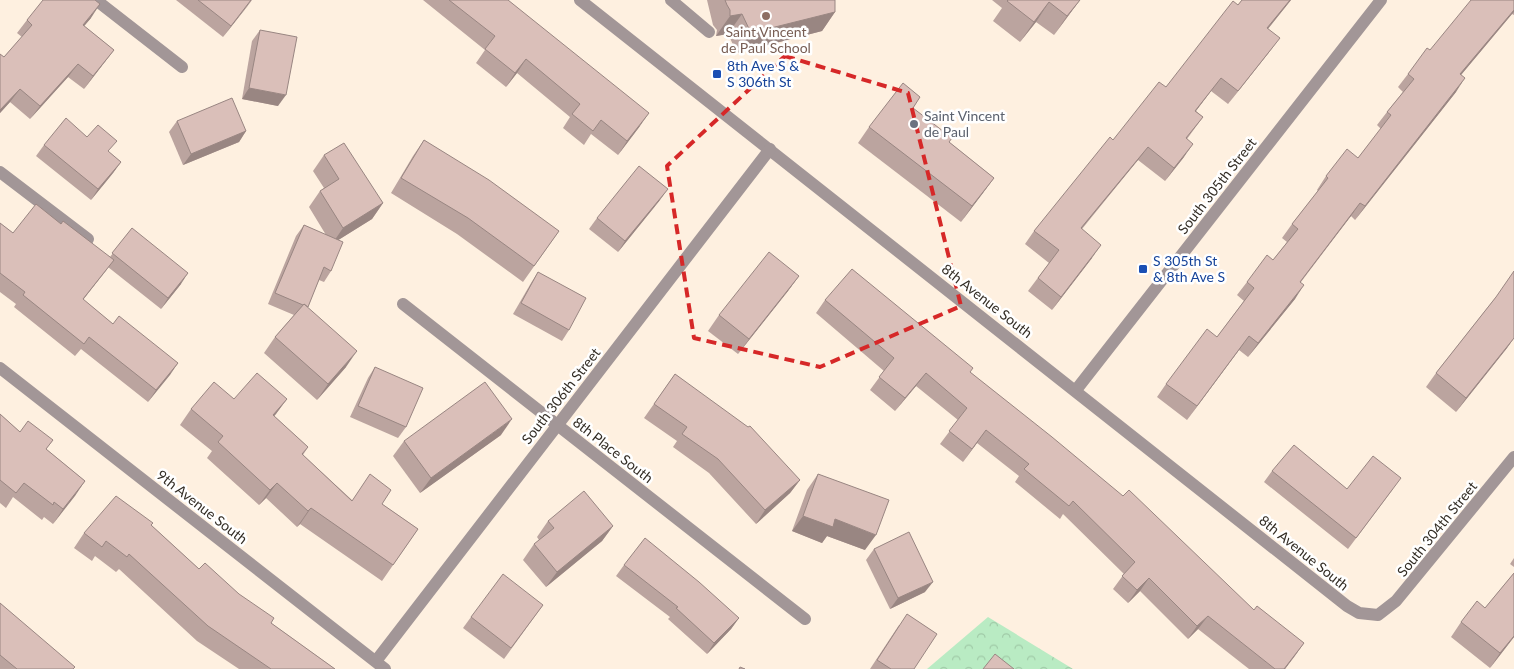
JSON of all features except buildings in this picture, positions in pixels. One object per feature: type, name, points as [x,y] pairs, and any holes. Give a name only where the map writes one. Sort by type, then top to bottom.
[{"type":"street","points":[[96,0],[182,67]]},
{"type":"street","name":"8th Avenue South","points":[[580,0],[1347,606],[1358,613],[1378,615]]},
{"type":"street","points":[[671,0],[709,32]]},
{"type":"street","name":"South 305th Street","points":[[1076,390],[1381,0]]},
{"type":"street","name":"South 306th Street","points":[[381,665],[558,425],[770,150]]},
{"type":"street","points":[[0,172],[88,239]]},
{"type":"street","name":"8th Place South","points":[[403,304],[805,619]]},
{"type":"street","name":"9th Avenue South","points":[[0,368],[381,665]]},
{"type":"street","name":"South 304th Street","points":[[1378,615],[1396,602],[1409,588],[1514,457]]},
{"type":"highlighted area","points":[[785,56],[908,93],[961,306],[820,367],[694,338],[667,166]]},
{"type":"green space","points":[[988,617],[1073,669],[927,669]]},
{"type":"place","name":"Saint Vincent de Paul School","points":[[766,16]]},
{"type":"place","name":"8th Ave S & S 306th St","points":[[717,74]]},
{"type":"place","name":"Saint Vincent de Paul","points":[[914,124]]},
{"type":"place","name":"S 305th St & 8th Ave S","points":[[1143,269]]}]
